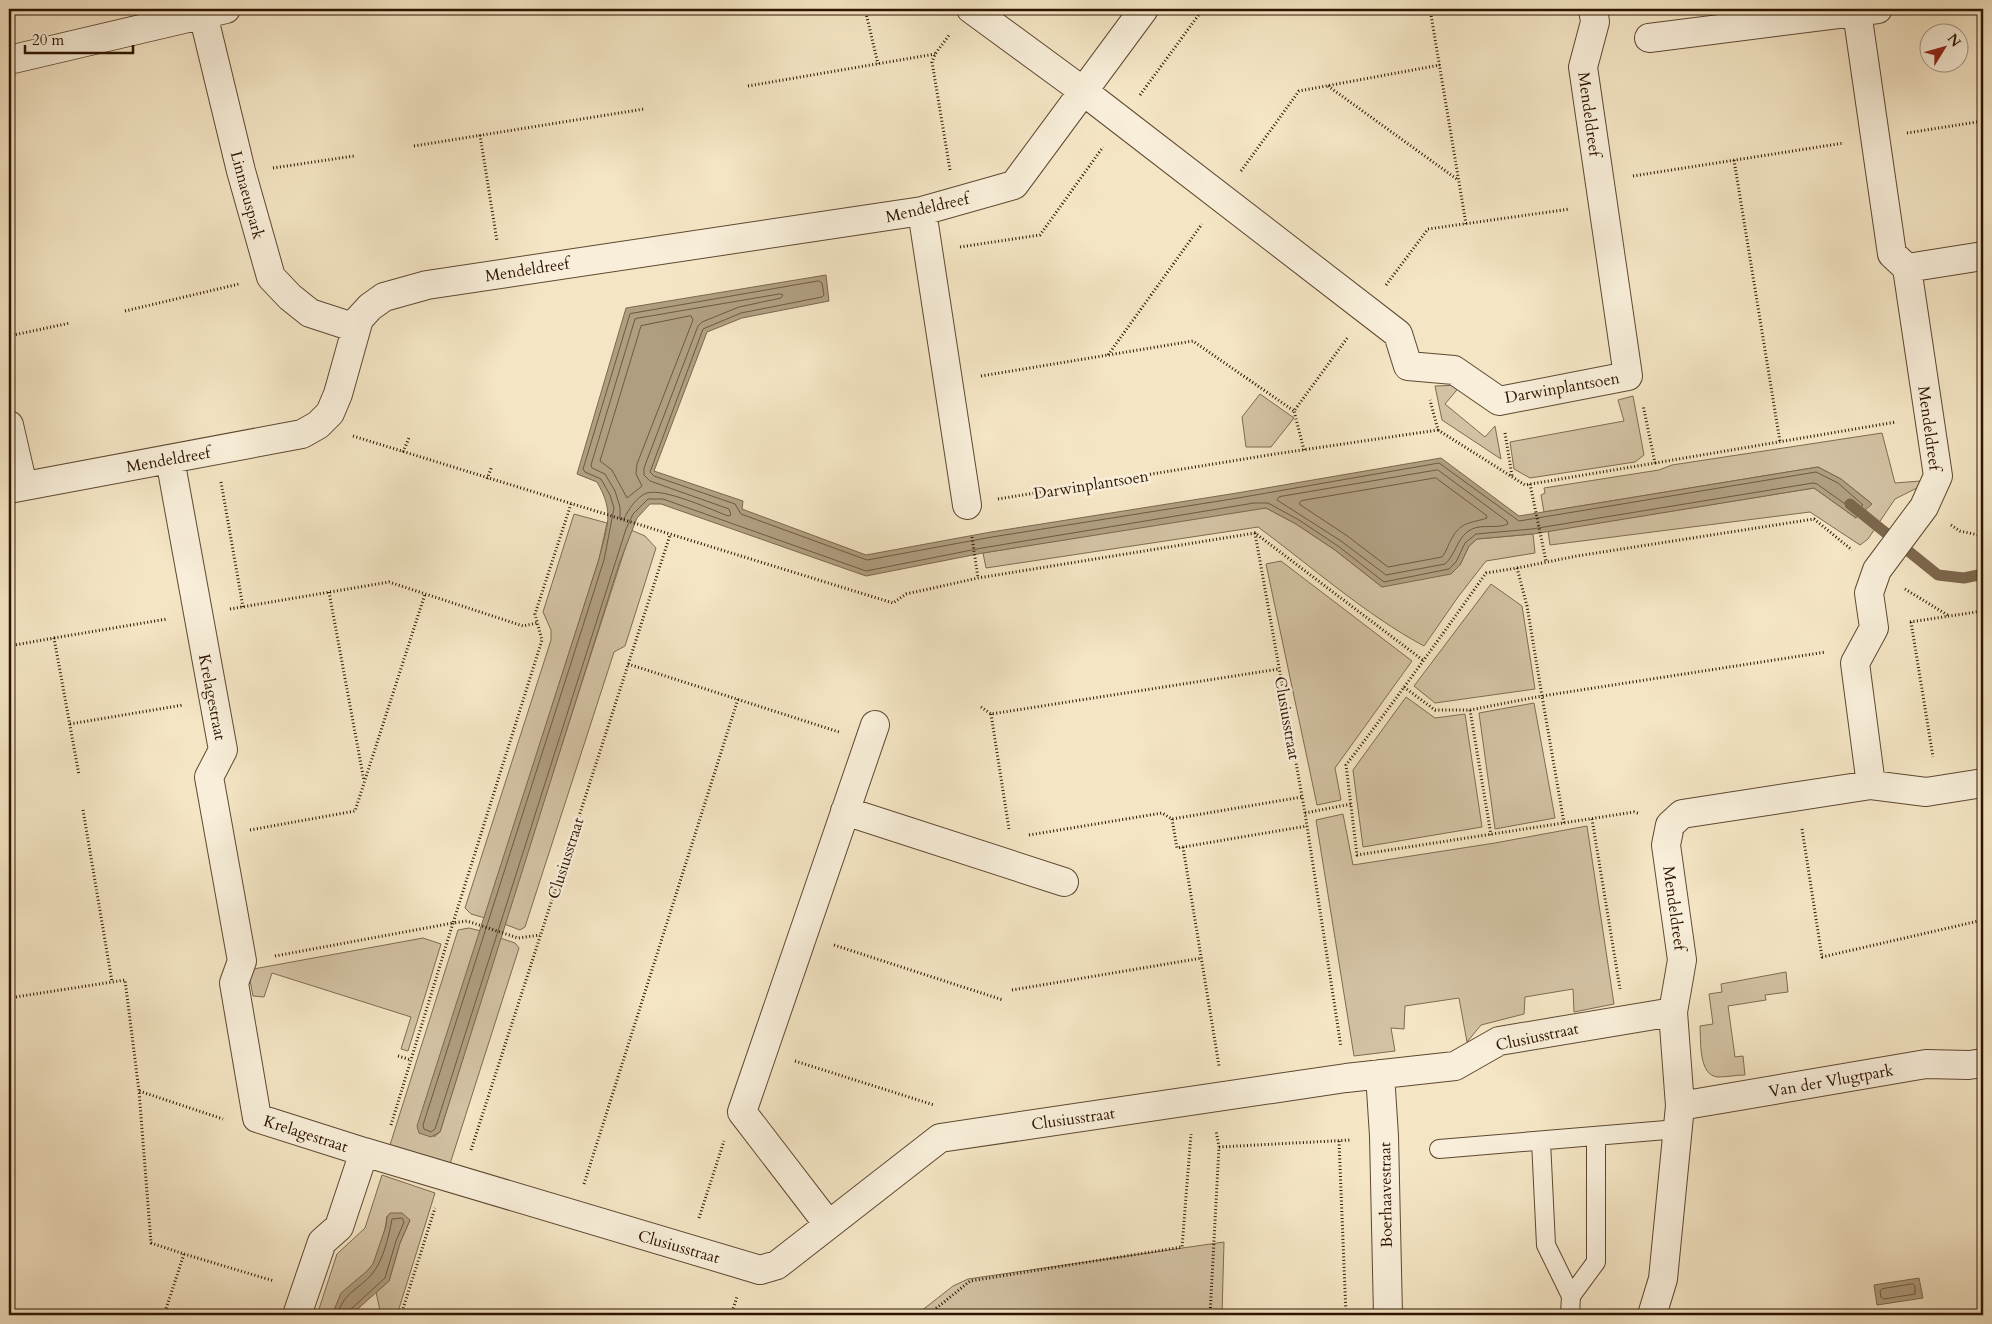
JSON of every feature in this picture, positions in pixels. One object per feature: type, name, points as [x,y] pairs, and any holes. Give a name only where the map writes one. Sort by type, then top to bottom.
[{"type":"street","points":[[971,9],[1083,91],[1398,334],[1408,366]]},
{"type":"street","name":"Mendeldreef","points":[[16,487],[302,434],[318,426],[330,413],[336,400],[359,319],[370,307],[384,298],[427,285],[922,211],[1014,185],[1144,9]]},
{"type":"street","name":"Mendeldreef","points":[[1593,9],[1595,22],[1583,67],[1601,193]]},
{"type":"street","points":[[1649,38],[1863,10],[1875,138],[1892,254],[1908,268],[1983,256]]},
{"type":"street","name":"Linnaeuspark","points":[[9,60],[215,11],[242,174],[271,277]]},
{"type":"street","name":"Darwinplantsoen","points":[[1408,366],[1454,370],[1499,400],[1628,376],[1601,193]]},
{"type":"street","points":[[922,211],[967,504]]},
{"type":"street","name":"Mendeldreef","points":[[1871,785],[1855,663],[1869,637],[1868,593],[1877,570],[1924,507],[1938,476],[1908,268]]},
{"type":"street","points":[[271,277],[310,313],[356,328]]},
{"type":"street","points":[[9,425],[16,487]]},
{"type":"street","name":"Krelagestraat","points":[[170,459],[223,750],[209,777],[242,962],[234,983],[257,1118],[373,1154],[339,1226],[322,1242],[301,1303]]},
{"type":"street","points":[[828,1224],[742,1112],[872,733]]},
{"type":"street","points":[[1670,825],[1682,814],[1871,785],[1926,792],[1983,783]]},
{"type":"street","points":[[845,811],[1064,882]]},
{"type":"street","name":"Mendeldreef","points":[[1652,1315],[1663,1279],[1679,1118],[1673,1012],[1682,960],[1666,845],[1670,825]]},
{"type":"street","name":"Clusiusstraat","points":[[373,1154],[760,1270],[777,1264],[940,1138],[1346,1078],[1455,1066],[1499,1041],[1673,1012]]},
{"type":"street","name":"Van der Vlugtpark","points":[[1679,1118],[1926,1064],[1969,1065],[1983,1063]]},
{"type":"street","name":"Boerhaavestraat","points":[[1380,1074],[1384,1136],[1388,1315]]},
{"type":"lane","points":[[1439,1149],[1596,1136],[1679,1118]]},
{"type":"lane","points":[[1571,1296],[1596,1262],[1596,1136]]},
{"type":"lane","points":[[1541,1141],[1546,1245],[1571,1296],[1570,1315]]},
{"type":"path","points":[[865,9],[878,64]]},
{"type":"path","points":[[928,251],[1040,235],[1203,9]]},
{"type":"path","points":[[1430,9],[1466,224]]},
{"type":"path","points":[[952,32],[935,54],[932,62],[955,202]]},
{"type":"path","points":[[748,86],[935,54]]},
{"type":"path","points":[[1328,86],[1458,180]]},
{"type":"path","points":[[414,146],[644,109]]},
{"type":"path","points":[[1294,411],[1428,229],[1466,224],[1734,160],[1983,121]]},
{"type":"path","points":[[480,135],[502,273]]},
{"type":"path","points":[[242,174],[293,164],[354,156]]},
{"type":"path","points":[[1734,160],[1780,442]]},
{"type":"path","points":[[125,311],[271,277]]},
{"type":"path","points":[[9,336],[70,323]]},
{"type":"path","points":[[948,381],[1193,341],[1294,411],[1304,450]]},
{"type":"path","points":[[1408,366],[1428,393],[1438,430],[1525,485],[1929,417]]},
{"type":"path","points":[[1628,376],[1639,387],[1656,463]]},
{"type":"path","points":[[1499,400],[1512,476]]},
{"type":"path","points":[[318,426],[893,603],[906,594],[978,578],[1255,534],[1424,661]]},
{"type":"path","name":"Darwinplantsoen","points":[[967,504],[1438,430]]},
{"type":"path","points":[[403,452],[409,438]]},
{"type":"path","points":[[216,450],[243,607]]},
{"type":"path","points":[[487,479],[492,466]]},
{"type":"path","points":[[1530,484],[1546,561]]},
{"type":"path","points":[[373,1154],[411,1060],[542,640],[535,614],[571,504]]},
{"type":"path","points":[[1670,825],[1634,812],[1357,855],[1346,765],[1486,574],[1546,561],[1814,520],[1877,570],[1949,616]]},
{"type":"path","name":"Clusiusstraat","points":[[1255,534],[1305,813],[1346,1078]]},
{"type":"path","name":"Clusiusstraat","points":[[453,1179],[540,936],[670,535]]},
{"type":"path","points":[[972,536],[978,578]]},
{"type":"path","points":[[1517,568],[1527,606],[1564,823]]},
{"type":"path","points":[[9,646],[389,582],[523,626],[537,623]]},
{"type":"path","points":[[330,592],[364,783]]},
{"type":"path","points":[[220,836],[355,811],[425,594]]},
{"type":"path","points":[[1404,687],[1434,710],[1470,710],[1869,637],[1911,622],[1983,611]]},
{"type":"path","points":[[1911,622],[1939,790]]},
{"type":"path","points":[[54,638],[79,775]]},
{"type":"path","points":[[628,664],[738,699],[872,733]]},
{"type":"path","points":[[981,707],[991,714],[1279,669]]},
{"type":"path","points":[[574,1215],[738,699]]},
{"type":"path","points":[[70,724],[213,700]]},
{"type":"path","points":[[1470,710],[1491,835]]},
{"type":"path","points":[[991,714],[1015,866]]},
{"type":"path","points":[[1797,796],[1822,957],[1983,920]]},
{"type":"path","points":[[1011,838],[1162,812],[1172,819],[1302,797]]},
{"type":"path","points":[[1305,813],[1351,804]]},
{"type":"path","points":[[82,810],[112,982]]},
{"type":"path","points":[[1172,819],[1177,848],[1307,826]]},
{"type":"path","points":[[1592,819],[1625,1019]]},
{"type":"path","points":[[1183,847],[1202,958],[1210,1098],[1219,1147],[1210,1315]]},
{"type":"path","points":[[242,962],[467,921],[518,938],[540,936]]},
{"type":"path","points":[[803,935],[1003,1000]]},
{"type":"path","points":[[1012,990],[1202,958]]},
{"type":"path","points":[[9,998],[124,980],[139,1091],[151,1243],[184,1254],[301,1303]]},
{"type":"path","points":[[763,1051],[943,1108]]},
{"type":"path","points":[[398,1056],[411,1060]]},
{"type":"path","points":[[139,1091],[252,1129],[257,1118]]},
{"type":"path","points":[[928,1315],[970,1281],[1182,1246],[1210,1098]]},
{"type":"path","points":[[689,1250],[725,1137],[742,1112]]},
{"type":"path","points":[[1219,1147],[1339,1141],[1384,1136]]},
{"type":"path","points":[[1339,1141],[1346,1315]]},
{"type":"path","points":[[401,1315],[453,1179]]},
{"type":"path","points":[[164,1315],[184,1254]]},
{"type":"path","points":[[9,1282],[12,1315]]},
{"type":"shaded area","points":[[1461,385],[1445,404],[1485,437],[1495,426],[1501,459],[1442,420],[1435,386]]},
{"type":"shaded area","points":[[1260,394],[1294,418],[1271,447],[1246,447],[1242,417]]},
{"type":"shaded area","points":[[1633,396],[1644,455],[1635,462],[1530,478],[1514,469],[1510,442],[1624,421],[1618,400]]},
{"type":"shaded area","points":[[1882,433],[1895,483],[1920,481],[1921,486],[1895,499],[1868,539],[1860,545],[1810,512],[1550,545],[1548,531],[1814,488],[1856,518],[1871,503],[1841,479],[1818,467],[1544,512],[1541,495],[1545,493],[1544,488],[1659,470],[1672,465]]},
{"type":"shaded area","points":[[1255,508],[1266,508],[1296,524],[1335,550],[1382,587],[1460,565],[1469,546],[1477,539],[1533,534],[1535,553],[1486,561],[1424,646],[1402,634],[1360,605],[1258,527],[986,568],[983,553]]},
{"type":"shaded area","points":[[574,514],[607,523],[599,559],[485,918],[471,914],[465,908],[551,640],[551,630],[543,612]]},
{"type":"shaded area","points":[[631,530],[645,536],[656,548],[625,646],[614,652],[525,927],[520,930],[504,924]]},
{"type":"shaded area","points":[[1281,561],[1412,661],[1335,768],[1341,800],[1317,805],[1266,564]]},
{"type":"shaded area","points":[[1491,584],[1522,606],[1535,689],[1435,703],[1414,686]]},
{"type":"shaded area","points":[[1406,697],[1435,718],[1465,714],[1482,827],[1363,847],[1353,770]]},
{"type":"shaded area","points":[[1534,703],[1555,818],[1495,829],[1479,713]]},
{"type":"shaded area","points":[[1343,814],[1353,865],[1495,843],[1587,826],[1614,1004],[1574,1012],[1573,989],[1525,997],[1524,1014],[1481,1025],[1467,1042],[1459,998],[1405,1006],[1404,1029],[1391,1028],[1395,1051],[1354,1056],[1316,820]]},
{"type":"shaded area","points":[[469,928],[481,931],[472,959],[434,1137],[440,1132],[500,938],[515,943],[519,948],[450,1164],[390,1145],[458,930]]},
{"type":"shaded area","points":[[423,938],[441,944],[408,1051],[401,1049],[411,1017],[272,973],[264,997],[253,996],[248,970]]},
{"type":"shaded area","points":[[1786,972],[1788,992],[1765,995],[1766,1000],[1728,1006],[1735,1057],[1743,1056],[1745,1075],[1718,1077],[1712,1075],[1707,1070],[1702,1056],[1700,1026],[1713,1024],[1709,994],[1722,992],[1721,984]]},
{"type":"shaded area","points":[[382,1175],[435,1193],[397,1315],[381,1315],[376,1292],[389,1281],[400,1243],[410,1220],[387,1216],[381,1245],[372,1266],[343,1297],[332,1315],[317,1315],[337,1254],[365,1228]]},
{"type":"shaded area","points":[[1224,1242],[1222,1315],[916,1315],[953,1286],[968,1279]]},
{"type":"water","points":[[826,275],[829,301],[742,318],[707,332],[654,471],[743,501],[742,509],[866,555],[991,532],[1441,458],[1519,516],[1818,467],[1841,479],[1872,504],[1856,518],[1814,488],[1533,534],[1477,539],[1469,546],[1460,565],[1451,574],[1382,587],[1335,550],[1296,524],[1266,508],[983,553],[866,576],[661,504],[650,504],[637,518],[619,564],[440,1132],[431,1137],[419,1133],[417,1126],[605,537],[608,511],[603,493],[597,482],[577,474],[626,308]]},
{"type":"water","points":[[390,1213],[402,1213],[410,1220],[400,1243],[389,1281],[351,1315],[332,1315],[341,1293],[373,1264],[386,1226],[387,1217]]},
{"type":"water","points":[[1919,1278],[1923,1298],[1877,1305],[1874,1285]]},
{"type":"waterway","points":[[1850,504],[1938,575],[1964,578],[1983,574]]}]
